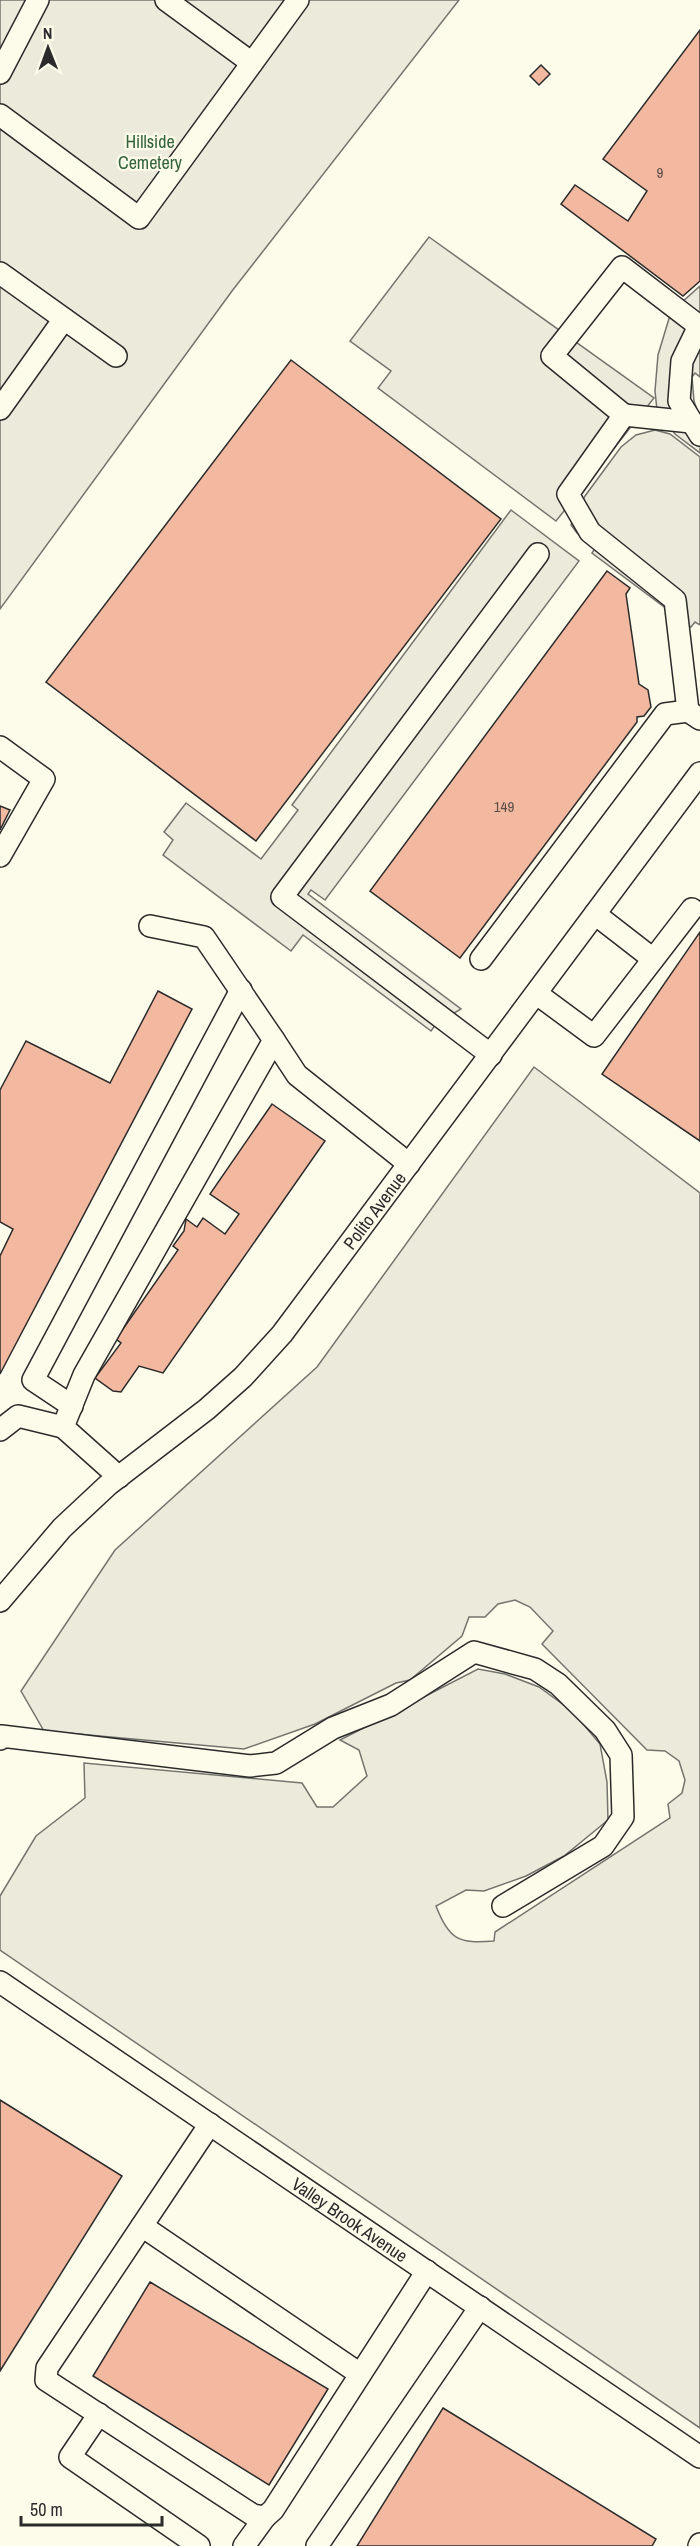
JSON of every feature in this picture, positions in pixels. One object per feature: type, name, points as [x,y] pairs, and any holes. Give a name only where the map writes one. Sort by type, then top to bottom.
[{"type":"street","points":[[0,73],[38,0]]},
{"type":"street","points":[[166,0],[252,63]]},
{"type":"street","points":[[0,115],[139,218],[298,0]]},
{"type":"street","points":[[622,267],[699,325],[682,361],[679,401],[696,428],[624,415],[552,356],[622,267]]},
{"type":"street","points":[[0,273],[116,356]]},
{"type":"street","points":[[0,409],[64,319]]},
{"type":"street","points":[[481,959],[665,714],[694,715],[675,600],[590,532],[568,494],[624,415]]},
{"type":"street","points":[[491,1055],[282,897],[538,554]]},
{"type":"street","points":[[0,747],[44,779],[0,856]]},
{"type":"street","name":"Polito Avenue","points":[[0,1601],[62,1528],[118,1477],[207,1409],[243,1377],[282,1335],[700,773]]},
{"type":"street","points":[[537,994],[594,1036],[692,909]]},
{"type":"street","points":[[595,914],[653,959]]},
{"type":"street","points":[[150,926],[204,937],[297,1075],[409,1164]]},
{"type":"street","points":[[72,1406],[33,1380],[240,990]]},
{"type":"street","points":[[63,1427],[84,1375],[274,1040]]},
{"type":"street","points":[[0,1430],[18,1416],[63,1427],[118,1477]]},
{"type":"street","points":[[0,1739],[1,1736],[40,1740],[250,1766],[276,1763],[333,1728],[391,1705],[474,1652],[535,1669],[558,1684],[604,1730],[621,1755],[623,1817],[603,1846],[503,1906]]},
{"type":"street","name":"Valley Brook Avenue","points":[[0,1982],[700,2457]]},
{"type":"street","points":[[210,2124],[47,2368],[46,2380],[253,2515],[265,2517]]},
{"type":"street","points":[[142,2226],[360,2374]]},
{"type":"street","points":[[244,2546],[265,2517],[273,2510],[427,2271]]},
{"type":"street","points":[[317,2546],[480,2307]]},
{"type":"street","points":[[99,2414],[70,2457],[199,2546]]},
{"type":"green space","name":"Hillside Cemetery","points":[[0,0],[459,0],[232,291],[0,609]]},
{"type":"green space","points":[[534,1067],[700,1193],[700,2428],[0,1950],[0,1896],[36,1836],[85,1798],[84,1763],[302,1783],[317,1807],[333,1807],[367,1776],[359,1750],[340,1740],[478,1669],[505,1674],[539,1687],[572,1711],[600,1744],[607,1782],[608,1820],[564,1856],[526,1876],[484,1891],[466,1890],[436,1906],[451,1933],[472,1942],[494,1941],[495,1932],[670,1818],[668,1804],[682,1793],[685,1780],[679,1761],[665,1751],[647,1750],[542,1644],[553,1631],[530,1607],[515,1600],[498,1604],[485,1617],[469,1617],[462,1636],[410,1680],[396,1683],[315,1724],[244,1749],[44,1731],[21,1691],[115,1550],[317,1367]]},
{"type":"shaded area","points":[[429,237],[654,398],[556,521],[378,388],[391,371],[350,341]]},
{"type":"shaded area","points":[[700,286],[700,377],[695,373],[692,377],[694,401],[700,418],[700,453],[675,434],[657,410],[655,391],[658,355],[671,312]]},
{"type":"shaded area","points":[[655,430],[670,434],[700,457],[700,625],[695,622],[691,627],[592,553],[596,547],[577,533],[571,525],[585,496],[621,447],[636,435]]},
{"type":"shaded area","points":[[511,510],[579,561],[325,900],[311,890],[308,894],[461,1009],[436,1024],[431,1031],[303,935],[291,951],[163,855],[173,840],[164,832],[186,803],[261,859],[298,810],[292,805]]},
{"type":"building","points":[[700,30],[700,281],[683,296],[561,204],[575,185],[628,221],[647,191],[603,159]]},
{"type":"building","points":[[541,65],[550,74],[539,85],[530,76]]},
{"type":"building","points":[[291,360],[501,519],[256,841],[46,682]]},
{"type":"building","points":[[607,571],[630,588],[626,594],[639,684],[648,690],[651,707],[644,716],[637,717],[637,722],[460,958],[370,891]]},
{"type":"building","points":[[0,806],[10,810],[0,830]]},
{"type":"building","points":[[700,932],[700,1141],[602,1074]]},
{"type":"building","points":[[158,991],[192,1009],[0,1374],[0,1256],[13,1229],[0,1222],[0,1090],[26,1041],[110,1083]]},
{"type":"building","points":[[272,1104],[325,1141],[163,1373],[139,1366],[121,1392],[113,1391],[95,1378],[121,1343],[116,1339],[178,1250],[173,1246],[184,1231],[186,1219],[197,1227],[203,1218],[225,1234],[239,1214],[210,1194]]},
{"type":"building","points":[[0,2100],[122,2176],[0,2371]]},
{"type":"building","points":[[150,2282],[328,2389],[269,2485],[93,2376]]},
{"type":"building","points":[[443,2408],[656,2539],[652,2546],[357,2546]]}]
